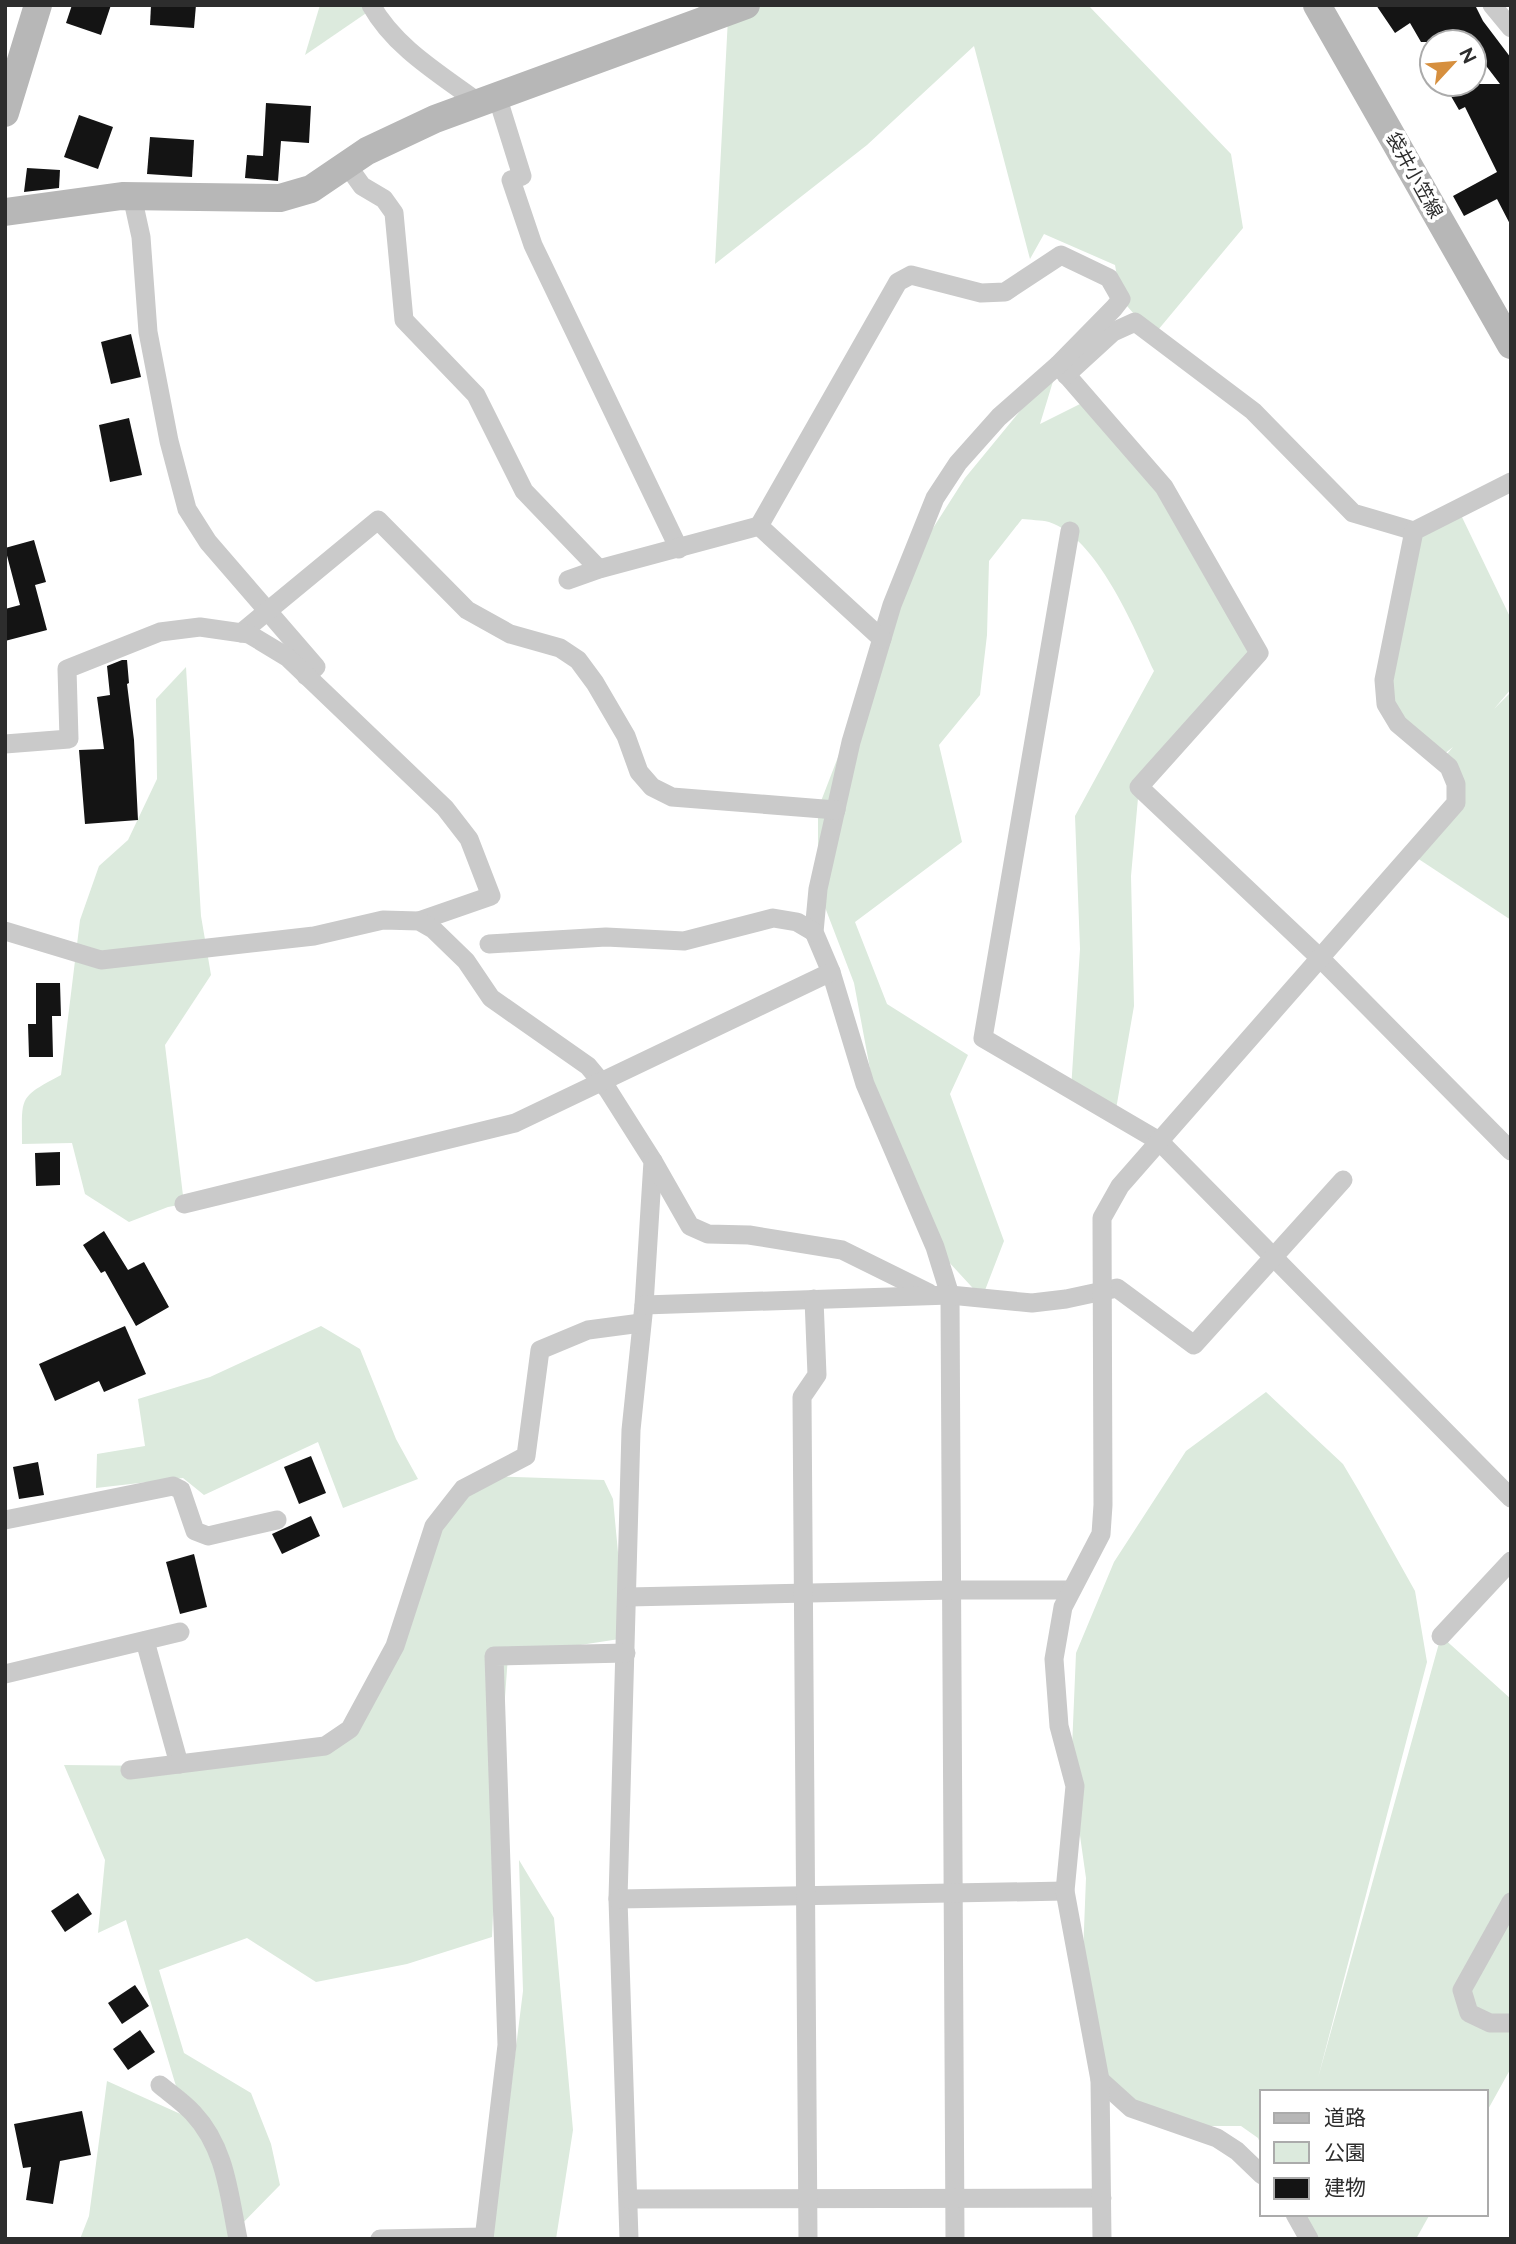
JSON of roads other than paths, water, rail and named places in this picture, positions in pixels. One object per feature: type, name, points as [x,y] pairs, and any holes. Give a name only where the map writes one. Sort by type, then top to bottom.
[{"type":"street","points":[[5,114],[38,5]]},
{"type":"street","points":[[371,5],[387,29],[410,52],[488,100],[522,176],[511,180],[533,245],[679,549]]},
{"type":"street","points":[[5,212],[132,196],[280,198],[311,189],[392,138],[746,5]]},
{"type":"street","name":"袋井小笠線","points":[[1317,5],[1511,345]]},
{"type":"street","points":[[1492,5],[1511,28]]},
{"type":"street","points":[[347,165],[362,186],[384,200],[394,213],[404,320],[476,395],[524,491],[599,569]]},
{"type":"street","points":[[132,196],[141,237],[148,332],[169,441],[187,509],[208,542],[316,667],[306,676]]},
{"type":"street","points":[[568,580],[599,569],[759,526],[898,282],[911,275],[981,293],[1005,292],[1061,255],[1109,278],[1121,299],[1062,370]]},
{"type":"street","points":[[955,2239],[952,1590],[942,1295],[935,1247],[864,1084],[831,972],[814,932],[818,889],[850,742],[892,605],[935,498],[958,463],[999,417],[1113,332],[1135,322],[1254,411],[1353,513],[1413,531],[1511,482]]},
{"type":"street","points":[[1062,370],[1164,487],[1259,653],[1139,787],[1320,958],[1511,1152]]},
{"type":"street","points":[[241,633],[378,520],[467,610],[510,634],[560,648],[578,660],[626,736],[639,772],[652,787],[672,797],[836,810]]},
{"type":"street","points":[[759,526],[882,639]]},
{"type":"street","points":[[1070,531],[983,1038],[1159,1141],[1511,1498]]},
{"type":"street","points":[[1102,2239],[1100,2080],[1065,1891],[1075,1786],[1059,1726],[1054,1659],[1063,1607],[1101,1534],[1104,1291],[1102,1218],[1120,1186],[1456,803],[1455,784],[1449,767],[1398,724],[1386,704],[1384,680],[1413,531]]},
{"type":"street","points":[[5,744],[69,740],[67,668],[160,632],[200,627],[248,634],[287,657],[445,808],[469,839],[491,896],[419,921],[383,920],[314,936],[101,960],[5,931]]},
{"type":"street","points":[[489,944],[606,937],[684,940],[773,918],[797,922],[814,932]]},
{"type":"street","points":[[419,921],[433,929],[466,961],[491,998],[588,1066],[653,1160],[690,1226],[708,1234],[748,1235],[842,1250],[942,1295]]},
{"type":"street","points":[[184,1205],[515,1123],[600,1080],[831,972]]},
{"type":"street","points":[[629,2239],[618,1899],[631,1430],[643,1314],[653,1160]]},
{"type":"street","points":[[130,1770],[325,1746],[350,1729],[395,1646],[434,1526],[463,1489],[526,1456],[540,1350],[588,1330],[643,1314],[814,1299],[942,1295],[1032,1303],[1117,1288],[1194,1345],[1343,1180]]},
{"type":"street","points":[[808,2239],[802,1397],[817,1375],[814,1299]]},
{"type":"street","points":[[5,1520],[173,1486],[181,1490],[195,1531],[208,1536],[277,1520]]},
{"type":"street","points":[[1441,1636],[1511,1561]]},
{"type":"street","points":[[628,1597],[1071,1590]]},
{"type":"street","points":[[5,1674],[180,1632]]},
{"type":"street","points":[[145,1641],[180,1764]]},
{"type":"street","points":[[380,2239],[484,2238],[507,2045],[494,1656],[626,1653]]},
{"type":"street","points":[[618,1899],[1065,1891]]},
{"type":"street","points":[[1511,1902],[1462,1990],[1469,2013],[1490,2023],[1511,2023]]},
{"type":"street","points":[[1100,2080],[1130,2108],[1217,2138],[1237,2151],[1260,2173]]},
{"type":"street","points":[[160,2085],[193,2112],[212,2138],[222,2162],[238,2239]]},
{"type":"street","points":[[629,2199],[1101,2198]]},
{"type":"street","points":[[1296,2216],[1309,2239]]}]
